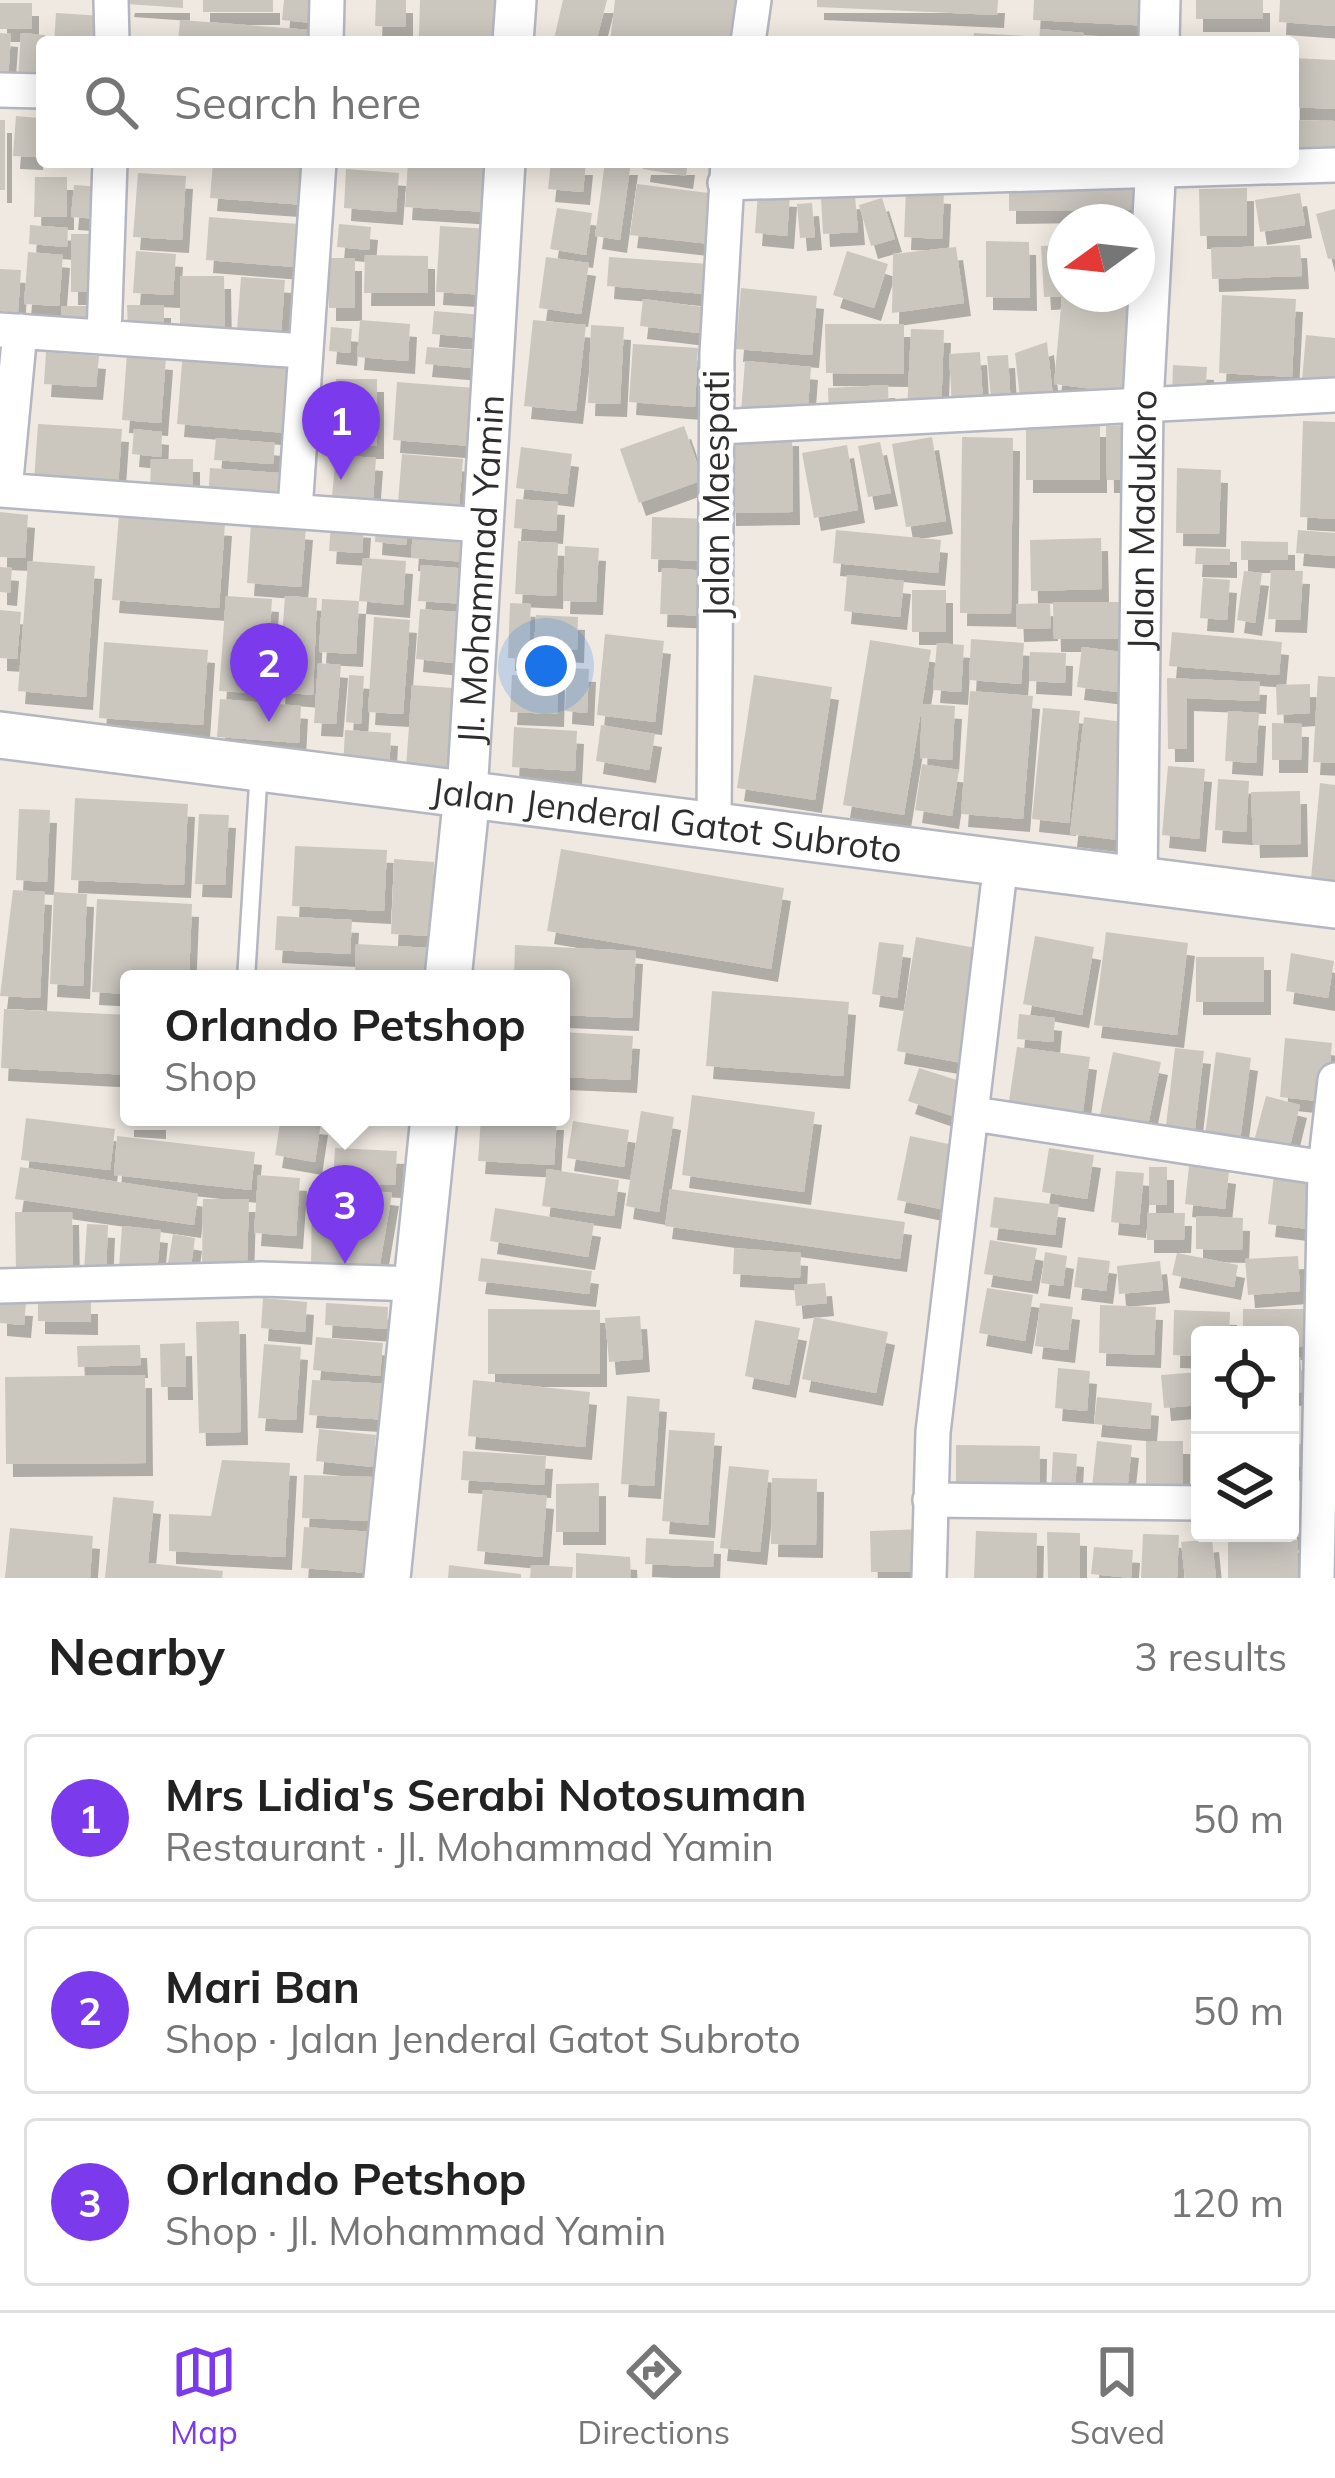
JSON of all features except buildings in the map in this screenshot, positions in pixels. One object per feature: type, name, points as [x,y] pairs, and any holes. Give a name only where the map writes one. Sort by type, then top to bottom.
[{"type":"main road","name":"Jalan Jenderal Gatot Subroto","points":[[0,735],[1335,905]]},
{"type":"main road","name":"Jl. Mohammad Yamin","points":[[449,970],[467,794]]},
{"type":"main road","points":[[387,1578],[433,1126]]},
{"type":"street","points":[[112,0],[112,36]]},
{"type":"street","points":[[326,36],[327,0]]},
{"type":"street","points":[[513,36],[516,0]]},
{"type":"street","points":[[749,36],[754,0]]},
{"type":"street","points":[[1159,36],[1160,0]]},
{"type":"street","points":[[0,90],[36,91]]},
{"type":"street","points":[[1299,165],[1335,165]]},
{"type":"street","points":[[104,337],[110,168]]},
{"type":"street","points":[[295,510],[318,168]]},
{"type":"street","name":"Jl. Mohammad Yamin","points":[[467,794],[505,168]]},
{"type":"street","points":[[726,173],[1033,168]]},
{"type":"street","name":"Jalan Madukoro","points":[[1137,880],[1143,404],[1156,168]]},
{"type":"street","name":"Jalan Maespati","points":[[714,826],[718,306],[726,173]]},
{"type":"street","points":[[303,351],[10,330],[2,490],[482,525]]},
{"type":"street","points":[[718,427],[1335,395]]},
{"type":"street","points":[[929,1578],[930,1500],[953,1249],[974,1114],[1001,862]]},
{"type":"street","points":[[1317,1578],[1314,1505],[1330,1223],[1325,1168],[1335,1080]]},
{"type":"street","points":[[974,1114],[1325,1168]]},
{"type":"street","points":[[0,1286],[261,1279],[417,1283]]},
{"type":"street","points":[[930,1500],[1191,1503]]},
{"type":"lane","points":[[247,970],[259,767]]},
{"type":"place","name":"Mrs Lidia's Serabi Notosuman","points":[[341,480]]},
{"type":"place","name":"Mari Ban","points":[[269,722]]},
{"type":"place","name":"Orlando Petshop","points":[[345,1264]]}]
